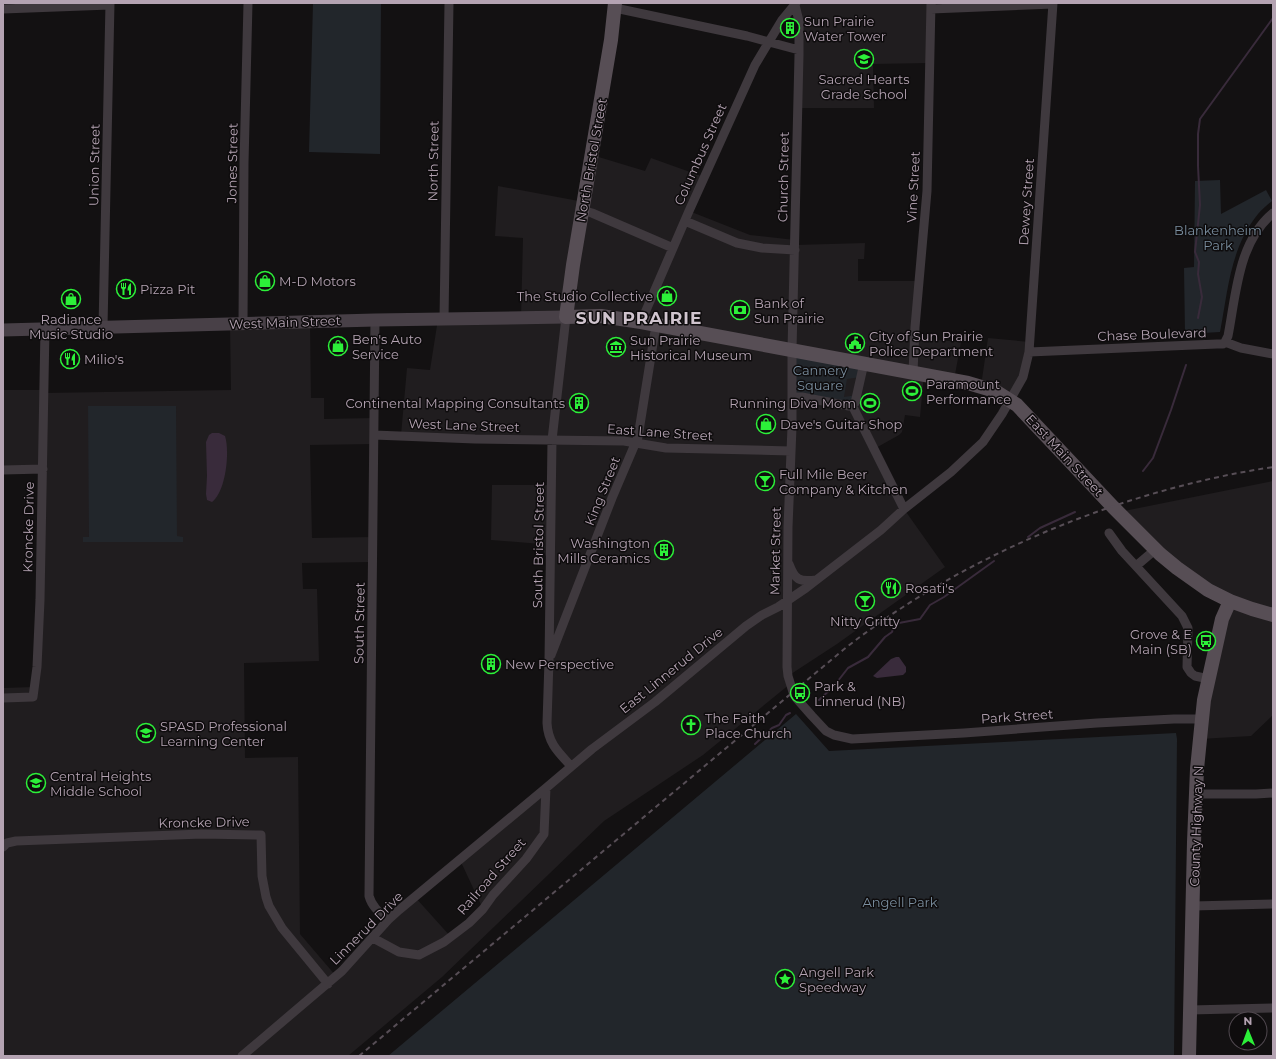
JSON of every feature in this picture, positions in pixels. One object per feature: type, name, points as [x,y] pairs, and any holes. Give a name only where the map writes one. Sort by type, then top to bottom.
[{"type":"main road","name":"North Bristol Street","points":[[566,317],[582,210],[603,90],[615,5]]},
{"type":"main road","name":"East Main Street","points":[[566,317],[601,316],[641,322],[792,350],[863,367],[913,372],[968,383],[995,391],[1009,399],[1034,422],[1113,506],[1156,549],[1185,575],[1208,590],[1230,601],[1273,615]]},
{"type":"main road","name":"West Main Street","points":[[3,330],[375,320],[566,317]]},
{"type":"main road","name":"County Highway N","points":[[1189,1056],[1196,794],[1202,719],[1204,700],[1223,614],[1230,601]]},
{"type":"street","name":"Jones Street","points":[[243,324],[244,163],[248,3]]},
{"type":"street","name":"North Street","points":[[444,319],[448,3]]},
{"type":"street","points":[[931,6],[1053,3]]},
{"type":"street","name":"Dewey Street","points":[[1009,399],[1023,377],[1029,352],[1053,3]]},
{"type":"street","points":[[3,9],[110,4]]},
{"type":"street","name":"Union Street","points":[[104,327],[110,4]]},
{"type":"street","name":"Columbus Street","points":[[641,322],[746,83],[782,20],[796,4]]},
{"type":"street","name":"Church Street","points":[[792,350],[799,50],[799,21],[796,4]]},
{"type":"street","points":[[615,5],[744,35],[799,50]]},
{"type":"street","name":"Vine Street","points":[[913,372],[915,327],[927,191],[931,6]]},
{"type":"street","points":[[582,210],[673,248]]},
{"type":"street","points":[[1225,342],[1228,336],[1244,259],[1255,235],[1262,224],[1273,213]]},
{"type":"street","points":[[685,221],[737,243],[762,248],[795,250]]},
{"type":"street","name":"South Bristol Street","points":[[566,317],[552,440],[548,732],[554,746],[571,766]]},
{"type":"street","name":"South Street","points":[[375,320],[369,896],[371,904],[388,920]]},
{"type":"street","name":"King Street","points":[[549,660],[613,496],[636,442],[656,325]]},
{"type":"street","name":"Kroncke Drive","points":[[3,698],[33,697],[37,667],[46,328]]},
{"type":"street","name":"Chase Boulevard","points":[[1029,352],[1223,344],[1225,342],[1242,348],[1273,354]]},
{"type":"street","name":"Market Street","points":[[792,350],[786,660],[790,684],[797,699],[819,724],[834,735]]},
{"type":"street","points":[[863,367],[854,403],[904,510]]},
{"type":"street","points":[[792,397],[802,397],[849,406],[854,403]]},
{"type":"street","name":"East Linnerud Drive","points":[[546,788],[571,766],[656,702],[746,626],[762,615],[776,609],[816,580],[881,530],[951,472],[983,442],[1002,414],[1009,399]]},
{"type":"street","name":"West Lane Street","points":[[374,435],[552,440]]},
{"type":"street","name":"East Lane Street","points":[[552,440],[624,441],[666,448],[791,451]]},
{"type":"street","points":[[3,470],[43,469]]},
{"type":"street","points":[[1109,532],[1122,551],[1184,619],[1188,628],[1187,667],[1195,676],[1209,679]]},
{"type":"street","points":[[1136,566],[1156,549]]},
{"type":"street","points":[[787,560],[795,577],[805,581],[816,580]]},
{"type":"street","name":"Park Street","points":[[834,735],[852,739],[860,739],[964,734],[1097,723],[1202,719]]},
{"type":"street","name":"Linnerud Drive","points":[[242,1056],[342,971],[388,920],[546,788]]},
{"type":"street","name":"Railroad Street","points":[[373,938],[399,952],[419,955],[444,942],[469,923],[526,859],[544,834],[546,788]]},
{"type":"street","points":[[1196,794],[1273,793]]},
{"type":"street","name":"Kroncke Drive","points":[[3,847],[7,843],[16,841],[202,834],[261,835],[264,888],[269,906],[282,928],[328,984]]},
{"type":"street","points":[[1193,906],[1273,904]]},
{"type":"street","points":[[1190,1010],[1273,1008]]},
{"type":"shaded area","name":"Sacred Hearts Grade School","points":[[796,3],[931,3],[929,63],[873,64],[874,108],[798,108]]},
{"type":"shaded area","points":[[592,155],[645,171],[651,158],[704,177],[689,211],[750,235],[795,240],[795,245],[865,243],[864,259],[858,259],[858,281],[919,281],[915,338],[961,342],[954,380],[924,374],[920,417],[905,415],[902,432],[874,449],[904,509],[945,567],[837,644],[788,676],[790,684],[703,755],[604,821],[442,977],[348,1056],[3,1056],[3,688],[34,687],[43,469],[3,470],[3,390],[44,390],[44,393],[231,390],[230,324],[310,322],[311,398],[324,398],[324,419],[374,418],[374,444],[310,445],[312,538],[373,537],[373,562],[302,563],[303,589],[317,589],[319,661],[244,663],[245,758],[298,757],[300,934],[336,976],[415,897],[451,937],[483,909],[460,860],[571,766],[550,739],[550,567],[541,544],[491,540],[492,485],[551,485],[552,441],[401,435],[407,368],[430,370],[438,319],[521,318],[523,238],[495,236],[498,186],[584,202]]},
{"type":"shaded area","points":[[988,338],[1030,342],[1029,352],[1009,399],[981,386]]},
{"type":"shaded area","points":[[212,433],[219,433],[225,436],[227,461],[221,490],[212,502],[207,500],[206,494],[206,442],[209,435]]},
{"type":"shaded area","points":[[1273,481],[1273,715],[1251,736],[1200,739],[1227,609],[1208,590],[1119,512]]},
{"type":"shaded area","points":[[899,657],[906,667],[906,672],[903,675],[877,678],[873,676],[891,659]]},
{"type":"green space","points":[[313,3],[381,3],[380,154],[309,152]]},
{"type":"green space","name":"Blankenheim Park","points":[[1220,180],[1221,214],[1266,190],[1272,201],[1258,214],[1241,241],[1228,286],[1220,332],[1185,334],[1184,268],[1194,267],[1195,181]]},
{"type":"green space","name":"Cannery Square","points":[[792,350],[864,363],[861,377],[847,379],[844,397],[857,395],[855,403],[792,397]]},
{"type":"green space","points":[[88,406],[176,406],[177,536],[183,537],[183,542],[83,542],[83,537],[89,537]]},
{"type":"green space","name":"Angell Park","points":[[796,714],[829,751],[1176,733],[1174,1056],[388,1056]]},
{"type":"waterway","points":[[1198,318],[1202,297],[1198,274],[1199,262],[1195,252],[1200,205],[1198,166],[1198,134],[1200,119],[1273,18]]},
{"type":"waterway","points":[[1143,471],[1153,458],[1186,365]]},
{"type":"waterway","points":[[1028,537],[1040,528],[1075,512]]},
{"type":"waterway","points":[[819,700],[834,686],[848,668],[868,657],[885,637],[892,632],[894,626],[899,623],[920,619],[930,605],[944,597],[994,561]]},
{"type":"waterway","points":[[755,744],[772,728],[779,725],[786,715],[790,713]]},
{"type":"railway","points":[[359,1056],[843,650],[890,616],[940,585],[992,556],[1046,532],[1102,510],[1159,492],[1216,478],[1273,467]]},
{"type":"place","name":"Sun Prairie Water Tower","points":[[790,28]]},
{"type":"place","name":"Sacred Hearts Grade School","points":[[864,59]]},
{"type":"place","name":"M-D Motors","points":[[265,281]]},
{"type":"place","name":"Pizza Pit","points":[[126,289]]},
{"type":"place","name":"The Studio Collective","points":[[667,296]]},
{"type":"place","name":"Radiance Music Studio","points":[[71,299]]},
{"type":"place","name":"Bank of Sun Prairie","points":[[740,310]]},
{"type":"place","name":"City of Sun Prairie Police Department","points":[[855,343]]},
{"type":"place","name":"Ben's Auto Service","points":[[338,346]]},
{"type":"place","name":"Sun Prairie Historical Museum","points":[[616,347]]},
{"type":"place","name":"Milio's","points":[[70,359]]},
{"type":"place","name":"Paramount Performance","points":[[912,391]]},
{"type":"place","name":"Continental Mapping Consultants","points":[[579,403]]},
{"type":"place","name":"Running Diva Mom","points":[[870,403]]},
{"type":"place","name":"Dave's Guitar Shop","points":[[766,424]]},
{"type":"place","name":"Full Mile Beer Company & Kitchen","points":[[765,481]]},
{"type":"place","name":"Washington Mills Ceramics","points":[[664,550]]},
{"type":"place","name":"Rosati's","points":[[891,588]]},
{"type":"place","name":"Nitty Gritty","points":[[865,601]]},
{"type":"place","name":"Grove & E Main (SB)","points":[[1206,641]]},
{"type":"place","name":"New Perspective","points":[[491,664]]},
{"type":"place","name":"Park & Linnerud (NB)","points":[[800,693]]},
{"type":"place","name":"The Faith Place Church","points":[[691,725]]},
{"type":"place","name":"SPASD Professional Learning Center","points":[[146,733]]},
{"type":"place","name":"Central Heights Middle School","points":[[36,783]]},
{"type":"place","name":"Angell Park Speedway","points":[[785,979]]},
{"type":"district","name":"SUN PRAIRIE","points":[[639,318]]}]
